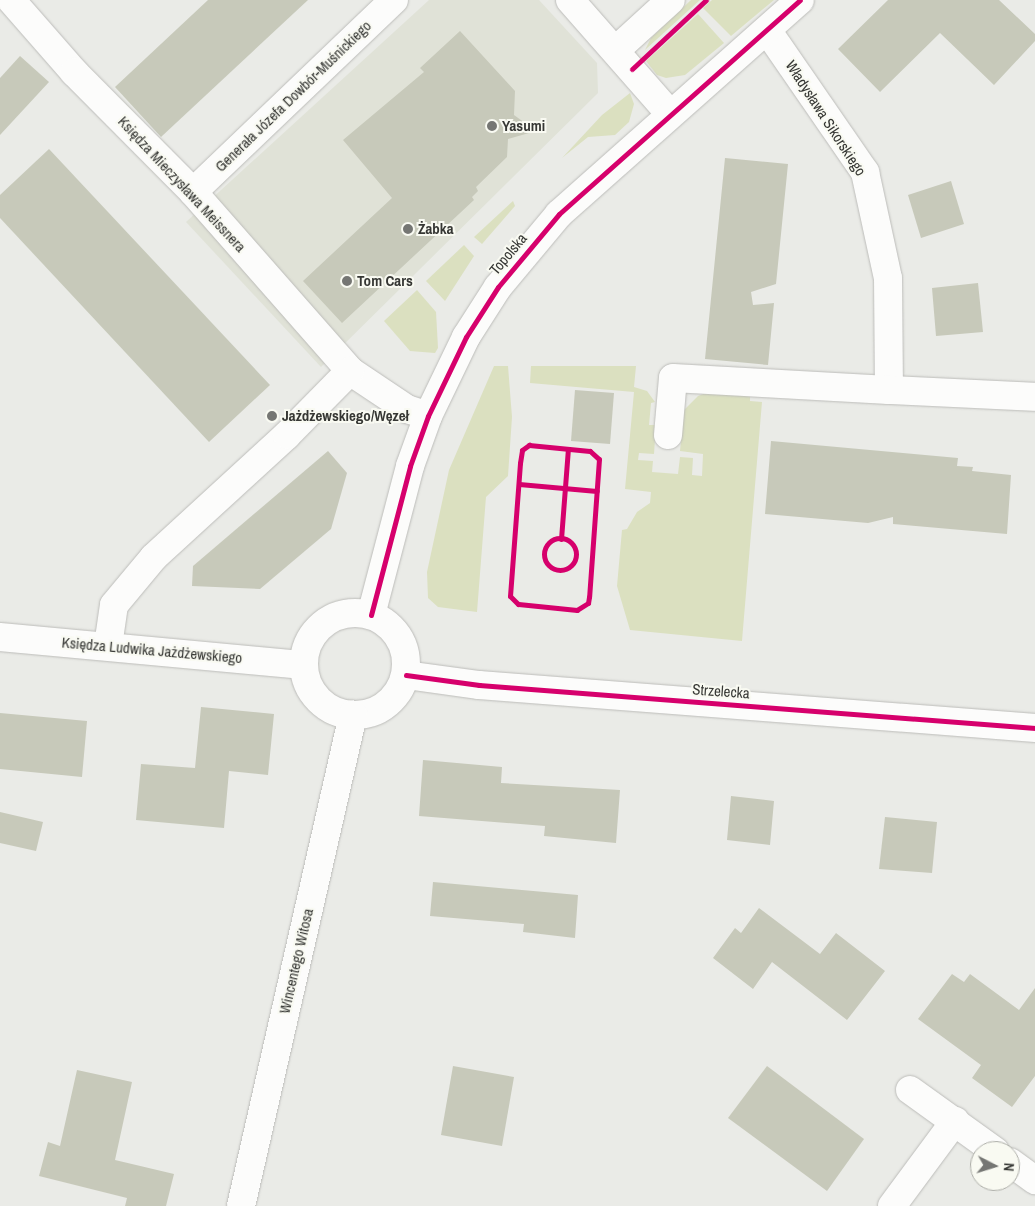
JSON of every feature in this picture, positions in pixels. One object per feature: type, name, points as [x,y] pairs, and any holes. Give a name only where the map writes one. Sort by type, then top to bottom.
[{"type":"street","name":"Księdza Mieczysława Meissnera","points":[[11,0],[74,72],[193,192],[350,371],[407,409],[428,416]]},
{"type":"street","name":"Generała Józefa Dowbór-Muśnickiego","points":[[193,192],[394,0]]},
{"type":"street","points":[[570,0],[616,50],[670,114]]},
{"type":"street","points":[[616,50],[670,0]]},
{"type":"street","name":"Topolska","points":[[371,615],[405,485],[428,416],[466,337],[498,287],[559,214],[800,0]]},
{"type":"street","name":"Władysława Sikorskiego","points":[[767,30],[865,172],[888,278],[889,390]]},
{"type":"street","points":[[108,646],[114,605],[154,557],[287,435],[350,371]]},
{"type":"street","points":[[668,435],[673,378],[1035,397]]},
{"type":"street","points":[[355,612],[371,615],[396,632],[407,660],[406,675],[392,700],[380,709],[352,716],[324,705],[306,680],[304,665],[306,649],[325,622],[339,615],[355,612]]},
{"type":"street","name":"Księdza Ludwika Jażdżewskiego","points":[[0,636],[304,665]]},
{"type":"street","name":"Strzelecka","points":[[406,675],[479,685],[1035,728]]},
{"type":"street","name":"Wincentego Witosa","points":[[241,1206],[352,716]]},
{"type":"street","points":[[910,1090],[982,1141]]},
{"type":"street","points":[[892,1206],[955,1121]]},
{"type":"street","points":[[1020,1169],[1035,1180]]},
{"type":"shaded area","points":[[429,0],[539,0],[597,63],[598,93],[321,367],[186,222]]},
{"type":"green space","points":[[691,0],[700,0],[645,50],[651,38]]},
{"type":"green space","points":[[712,0],[774,0],[731,36],[703,8]]},
{"type":"green space","points":[[698,14],[724,43],[685,75],[666,78],[657,75],[646,61]]},
{"type":"green space","points":[[630,93],[634,104],[629,122],[615,135],[588,137],[562,158],[602,115]]},
{"type":"green space","points":[[513,201],[515,206],[482,244],[474,237]]},
{"type":"green space","points":[[464,245],[474,256],[445,301],[426,281]]},
{"type":"green space","points":[[417,290],[436,312],[438,348],[435,353],[410,351],[384,321]]},
{"type":"green space","points":[[494,366],[508,366],[512,417],[508,476],[486,497],[477,612],[438,607],[428,598],[427,572],[449,470]]},
{"type":"green space","points":[[531,366],[636,366],[634,387],[647,391],[655,402],[651,403],[649,425],[656,425],[654,454],[639,453],[638,460],[653,461],[652,472],[678,474],[680,457],[693,458],[692,475],[702,476],[703,454],[680,451],[684,410],[698,396],[706,393],[750,395],[750,401],[762,402],[742,641],[630,630],[617,586],[622,530],[627,529],[637,512],[650,503],[651,492],[625,489],[634,392],[530,383]]},
{"type":"building","points":[[208,0],[308,0],[161,137],[115,87]]},
{"type":"building","points":[[888,0],[999,0],[1035,34],[1035,41],[994,85],[940,33],[880,92],[838,49]]},
{"type":"building","points":[[460,31],[515,91],[514,115],[536,131],[508,139],[507,157],[476,187],[478,191],[472,197],[474,200],[342,323],[303,281],[392,198],[343,140],[424,72],[420,68]]},
{"type":"building","points":[[20,56],[49,82],[0,135],[0,78]]},
{"type":"building","points":[[49,149],[270,385],[209,442],[0,218],[0,195]]},
{"type":"building","points":[[725,158],[788,164],[776,284],[751,292],[753,305],[774,303],[768,365],[705,359]]},
{"type":"building","points":[[951,181],[964,224],[921,238],[908,195]]},
{"type":"building","points":[[978,283],[983,332],[936,336],[932,288]]},
{"type":"building","points":[[575,390],[614,393],[610,444],[571,441]]},
{"type":"building","points":[[771,441],[958,458],[957,466],[973,467],[972,471],[1011,475],[1007,534],[893,524],[893,517],[868,523],[765,514]]},
{"type":"building","points":[[328,451],[347,473],[331,529],[260,589],[192,586],[193,566]]},
{"type":"building","points":[[201,707],[274,714],[268,775],[229,771],[224,828],[136,820],[141,764],[195,768]]},
{"type":"building","points":[[0,713],[87,721],[82,777],[0,769]]},
{"type":"building","points":[[423,760],[502,767],[501,783],[620,790],[616,843],[544,836],[545,826],[419,816]]},
{"type":"building","points":[[731,796],[774,801],[770,845],[727,840]]},
{"type":"building","points":[[0,812],[43,822],[36,851],[0,843]]},
{"type":"building","points":[[885,817],[937,822],[932,873],[879,869]]},
{"type":"building","points":[[433,882],[578,895],[575,938],[523,932],[524,924],[430,916]]},
{"type":"building","points":[[759,908],[820,954],[836,933],[885,971],[847,1020],[772,962],[753,989],[713,958],[735,928],[741,933]]},
{"type":"building","points":[[952,974],[964,982],[970,974],[1019,1010],[1035,988],[1035,1076],[1012,1107],[972,1078],[981,1065],[918,1019]]},
{"type":"building","points":[[453,1066],[514,1077],[502,1146],[441,1135]]},
{"type":"building","points":[[767,1066],[864,1139],[827,1191],[728,1118]]},
{"type":"building","points":[[77,1070],[132,1082],[115,1160],[174,1174],[166,1206],[125,1206],[127,1198],[39,1176],[48,1142],[60,1146]]},
{"type":"cycle path","points":[[632,69],[706,0]]},
{"type":"cycle path","points":[[371,615],[410,466],[428,416],[466,337],[498,287],[559,214],[800,0]]},
{"type":"cycle path","points":[[529,445],[590,451],[599,459],[589,597],[588,603],[577,610],[518,604],[510,596],[520,463],[522,450],[529,445]]},
{"type":"cycle path","points":[[561,539],[568,449]]},
{"type":"cycle path","points":[[519,484],[597,491]]},
{"type":"cycle path","points":[[560,538],[571,543],[576,554],[571,565],[560,570],[549,565],[544,554],[549,543],[560,538]]},
{"type":"cycle path","points":[[406,675],[479,685],[1035,728]]},
{"type":"place","name":"Yasumi","points":[[492,126]]},
{"type":"place","name":"Żabka","points":[[408,229]]},
{"type":"place","name":"Tom Cars","points":[[347,281]]},
{"type":"place","name":"Jażdżewskiego/Węzeł","points":[[272,416]]}]
